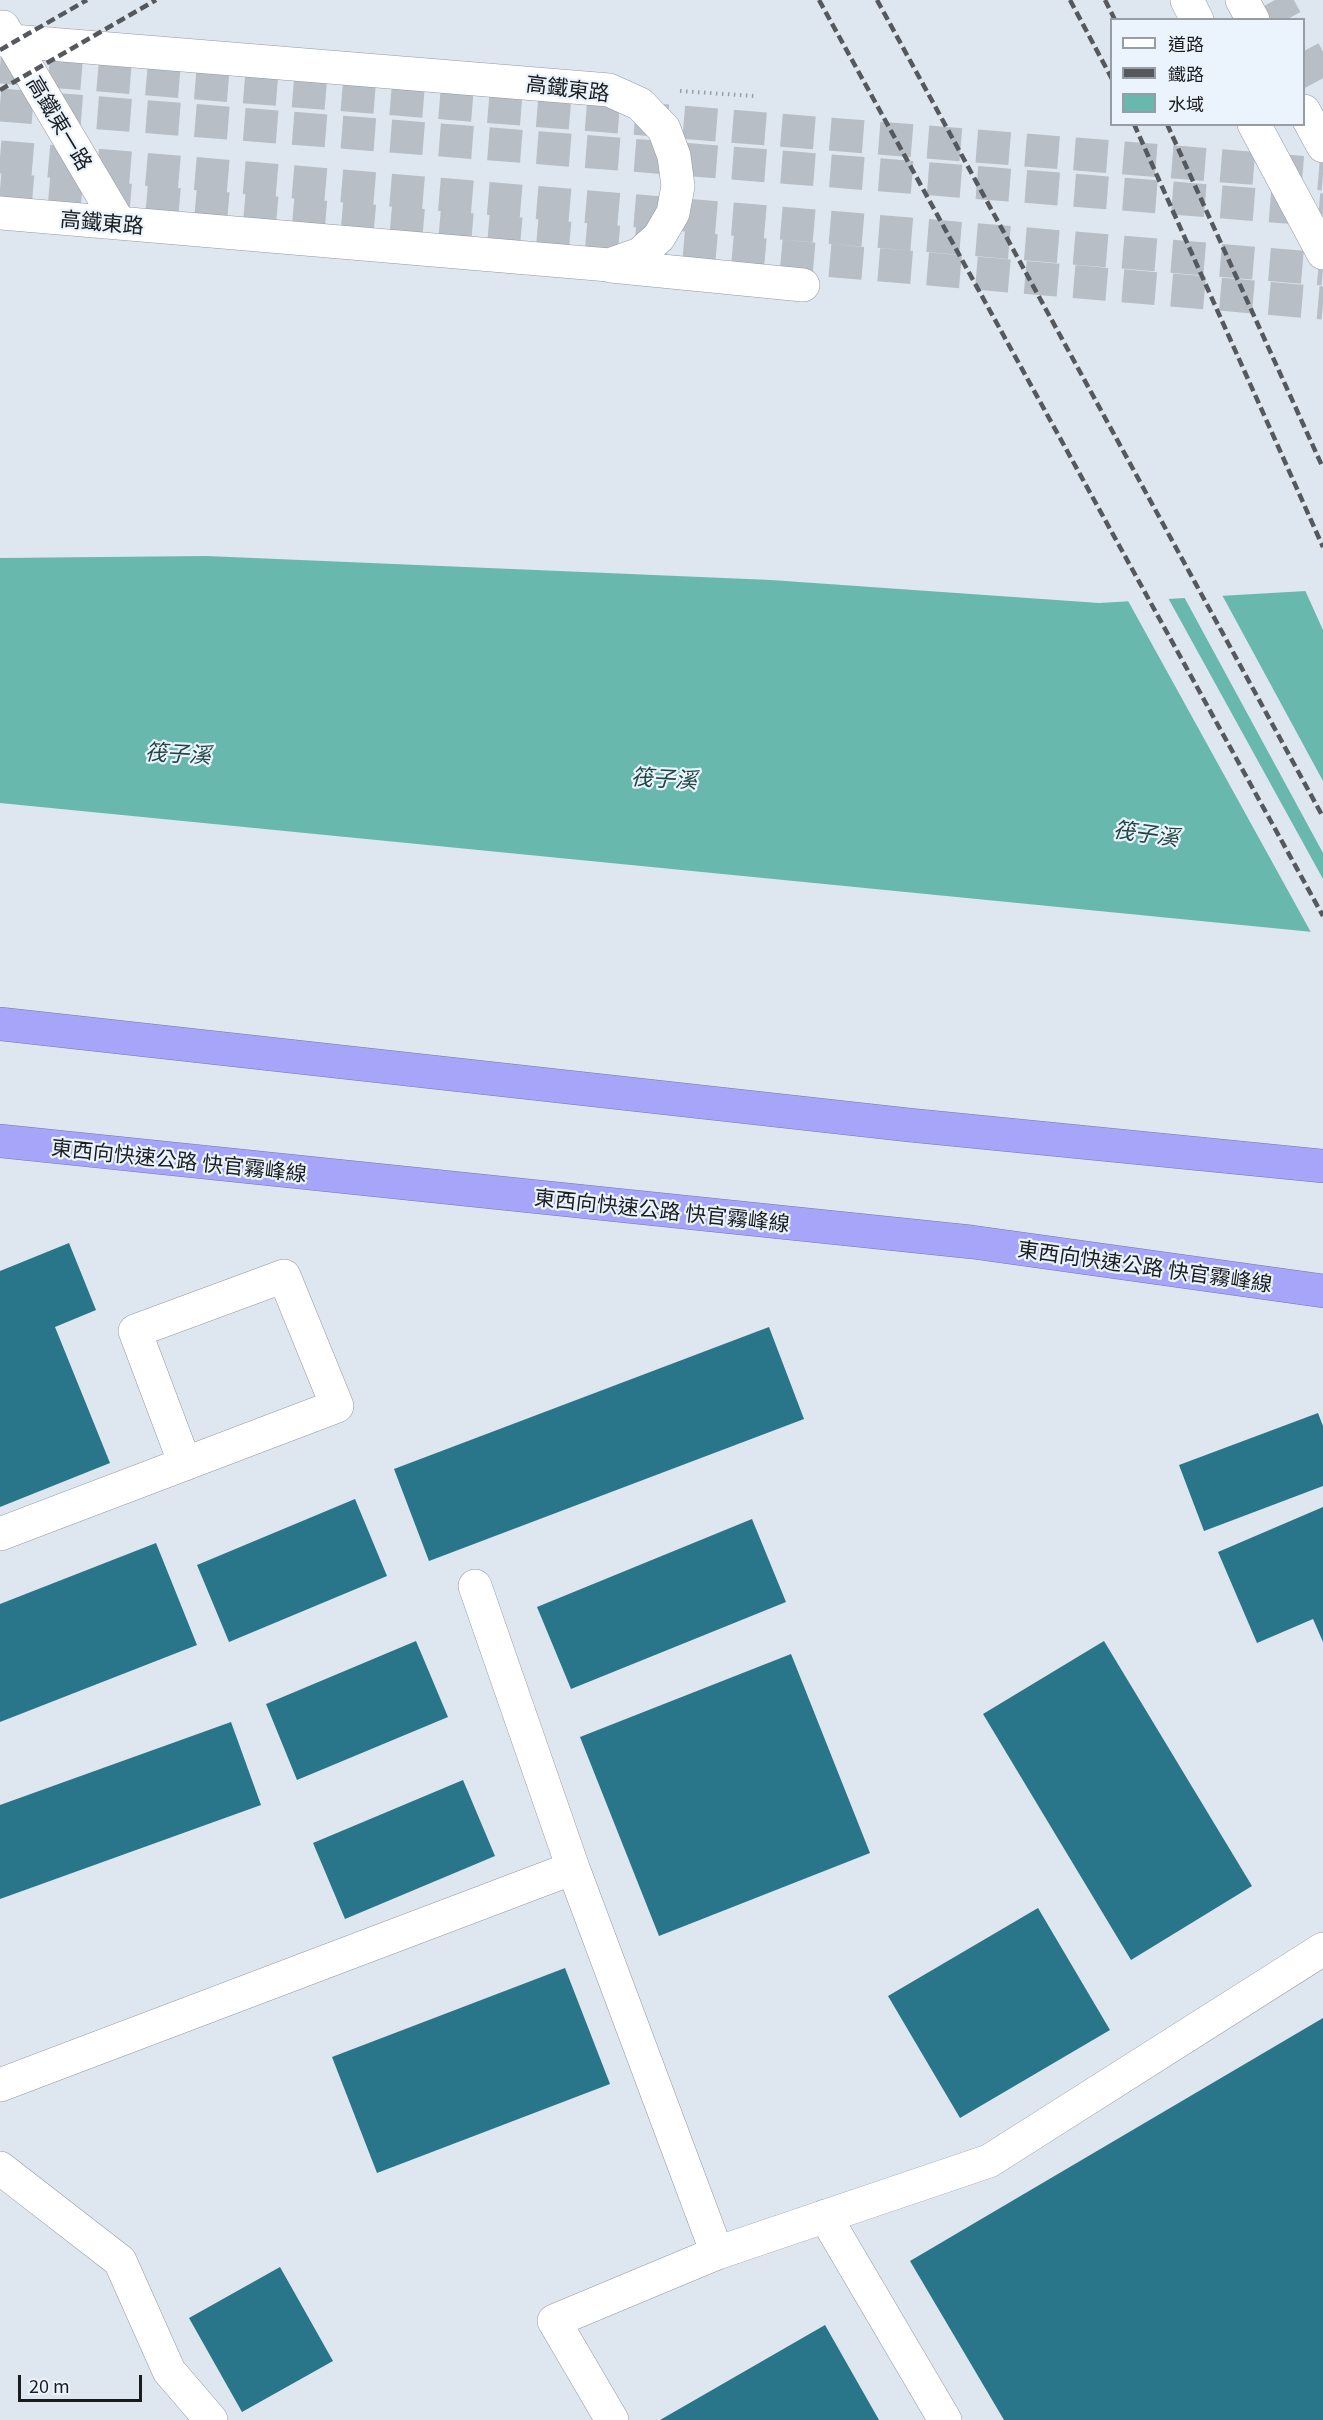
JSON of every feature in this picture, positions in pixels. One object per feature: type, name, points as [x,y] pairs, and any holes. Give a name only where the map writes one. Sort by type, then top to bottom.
[{"type":"highway","points":[[0,1024],[909,1125],[1323,1166]]},
{"type":"highway","name":"東西向快速公路 快官霧峰線","points":[[0,1141],[972,1242],[1323,1291]]},
{"type":"street","points":[[1187,0],[1196,18]]},
{"type":"street","points":[[1242,0],[1252,18]]},
{"type":"street","name":"高鐵東一路","points":[[4,34],[119,223]]},
{"type":"street","name":"高鐵東路","points":[[0,213],[609,266],[640,254],[659,237],[673,213],[678,186],[674,156],[664,129],[640,104],[609,90],[4,34]]},
{"type":"street","points":[[1305,113],[1323,146]]},
{"type":"street","points":[[1255,126],[1323,253]]},
{"type":"street","points":[[609,266],[803,285]]},
{"type":"street","points":[[0,1534],[185,1464],[337,1406],[284,1276],[135,1331],[185,1464]]},
{"type":"street","points":[[475,1586],[573,1868],[717,2253]]},
{"type":"street","points":[[0,2085],[573,1868]]},
{"type":"street","points":[[612,2420],[554,2321],[717,2253],[989,2161],[1323,1949]]},
{"type":"street","points":[[0,2168],[120,2261],[169,2371],[211,2420]]},
{"type":"street","points":[[825,2216],[945,2420]]},
{"type":"path","points":[[673,90],[754,96]]},
{"type":"water","name":"筏子溪","points":[[206,556],[771,580],[1099,603],[1323,590],[1323,933],[0,803],[0,558]]},
{"type":"pier","points":[[1323,587],[1323,630],[1304,588]]},
{"type":"pier","points":[[1221,593],[1323,781],[1323,853],[1183,595]]},
{"type":"pier","points":[[1167,596],[1323,879],[1323,936],[1313,936],[1127,599]]},
{"type":"building","points":[[69,1243],[96,1310],[55,1327],[110,1463],[0,1507],[0,1271]]},
{"type":"building","points":[[769,1327],[804,1419],[429,1561],[394,1469]]},
{"type":"building","points":[[1318,1413],[1323,1426],[1323,1486],[1204,1531],[1179,1465]]},
{"type":"building","points":[[355,1499],[387,1576],[229,1642],[197,1565]]},
{"type":"building","points":[[1323,1507],[1323,1642],[1313,1619],[1257,1643],[1218,1552]]},
{"type":"building","points":[[752,1519],[786,1602],[571,1689],[537,1607]]},
{"type":"building","points":[[156,1543],[197,1645],[0,1722],[0,1604]]},
{"type":"building","points":[[416,1641],[448,1717],[297,1780],[266,1704]]},
{"type":"building","points":[[1104,1641],[1252,1886],[1131,1960],[983,1714]]},
{"type":"building","points":[[791,1654],[870,1853],[659,1936],[580,1737]]},
{"type":"building","points":[[231,1722],[261,1805],[0,1899],[0,1805]]},
{"type":"building","points":[[463,1780],[495,1856],[345,1919],[313,1843]]},
{"type":"building","points":[[1038,1908],[1110,2030],[960,2118],[888,1996]]},
{"type":"building","points":[[565,1968],[610,2084],[377,2173],[332,2057]]},
{"type":"building","points":[[1323,2018],[1323,2420],[1004,2420],[910,2261]]},
{"type":"building","points":[[280,2267],[333,2361],[242,2412],[189,2318]]},
{"type":"building","points":[[825,2325],[879,2420],[660,2420]]},
{"type":"tunnel","points":[[1275,0],[1285,18]]},
{"type":"tunnel","points":[[1305,53],[1323,87]]},
{"type":"tunnel","points":[[0,67],[1323,174]]},
{"type":"tunnel","points":[[0,105],[1323,210]]},
{"type":"tunnel","points":[[0,157],[1323,269]]},
{"type":"tunnel","points":[[0,189],[1323,303]]},
{"type":"railway","points":[[0,50],[87,0]]},
{"type":"railway","points":[[0,90],[156,0]]},
{"type":"railway","points":[[819,0],[1323,916]]},
{"type":"railway","points":[[877,0],[1323,817]]},
{"type":"railway","points":[[1070,0],[1110,75]]},
{"type":"railway","points":[[1105,0],[1114,18]]},
{"type":"railway","points":[[1135,126],[1323,547]]},
{"type":"railway","points":[[1168,126],[1323,468]]}]
